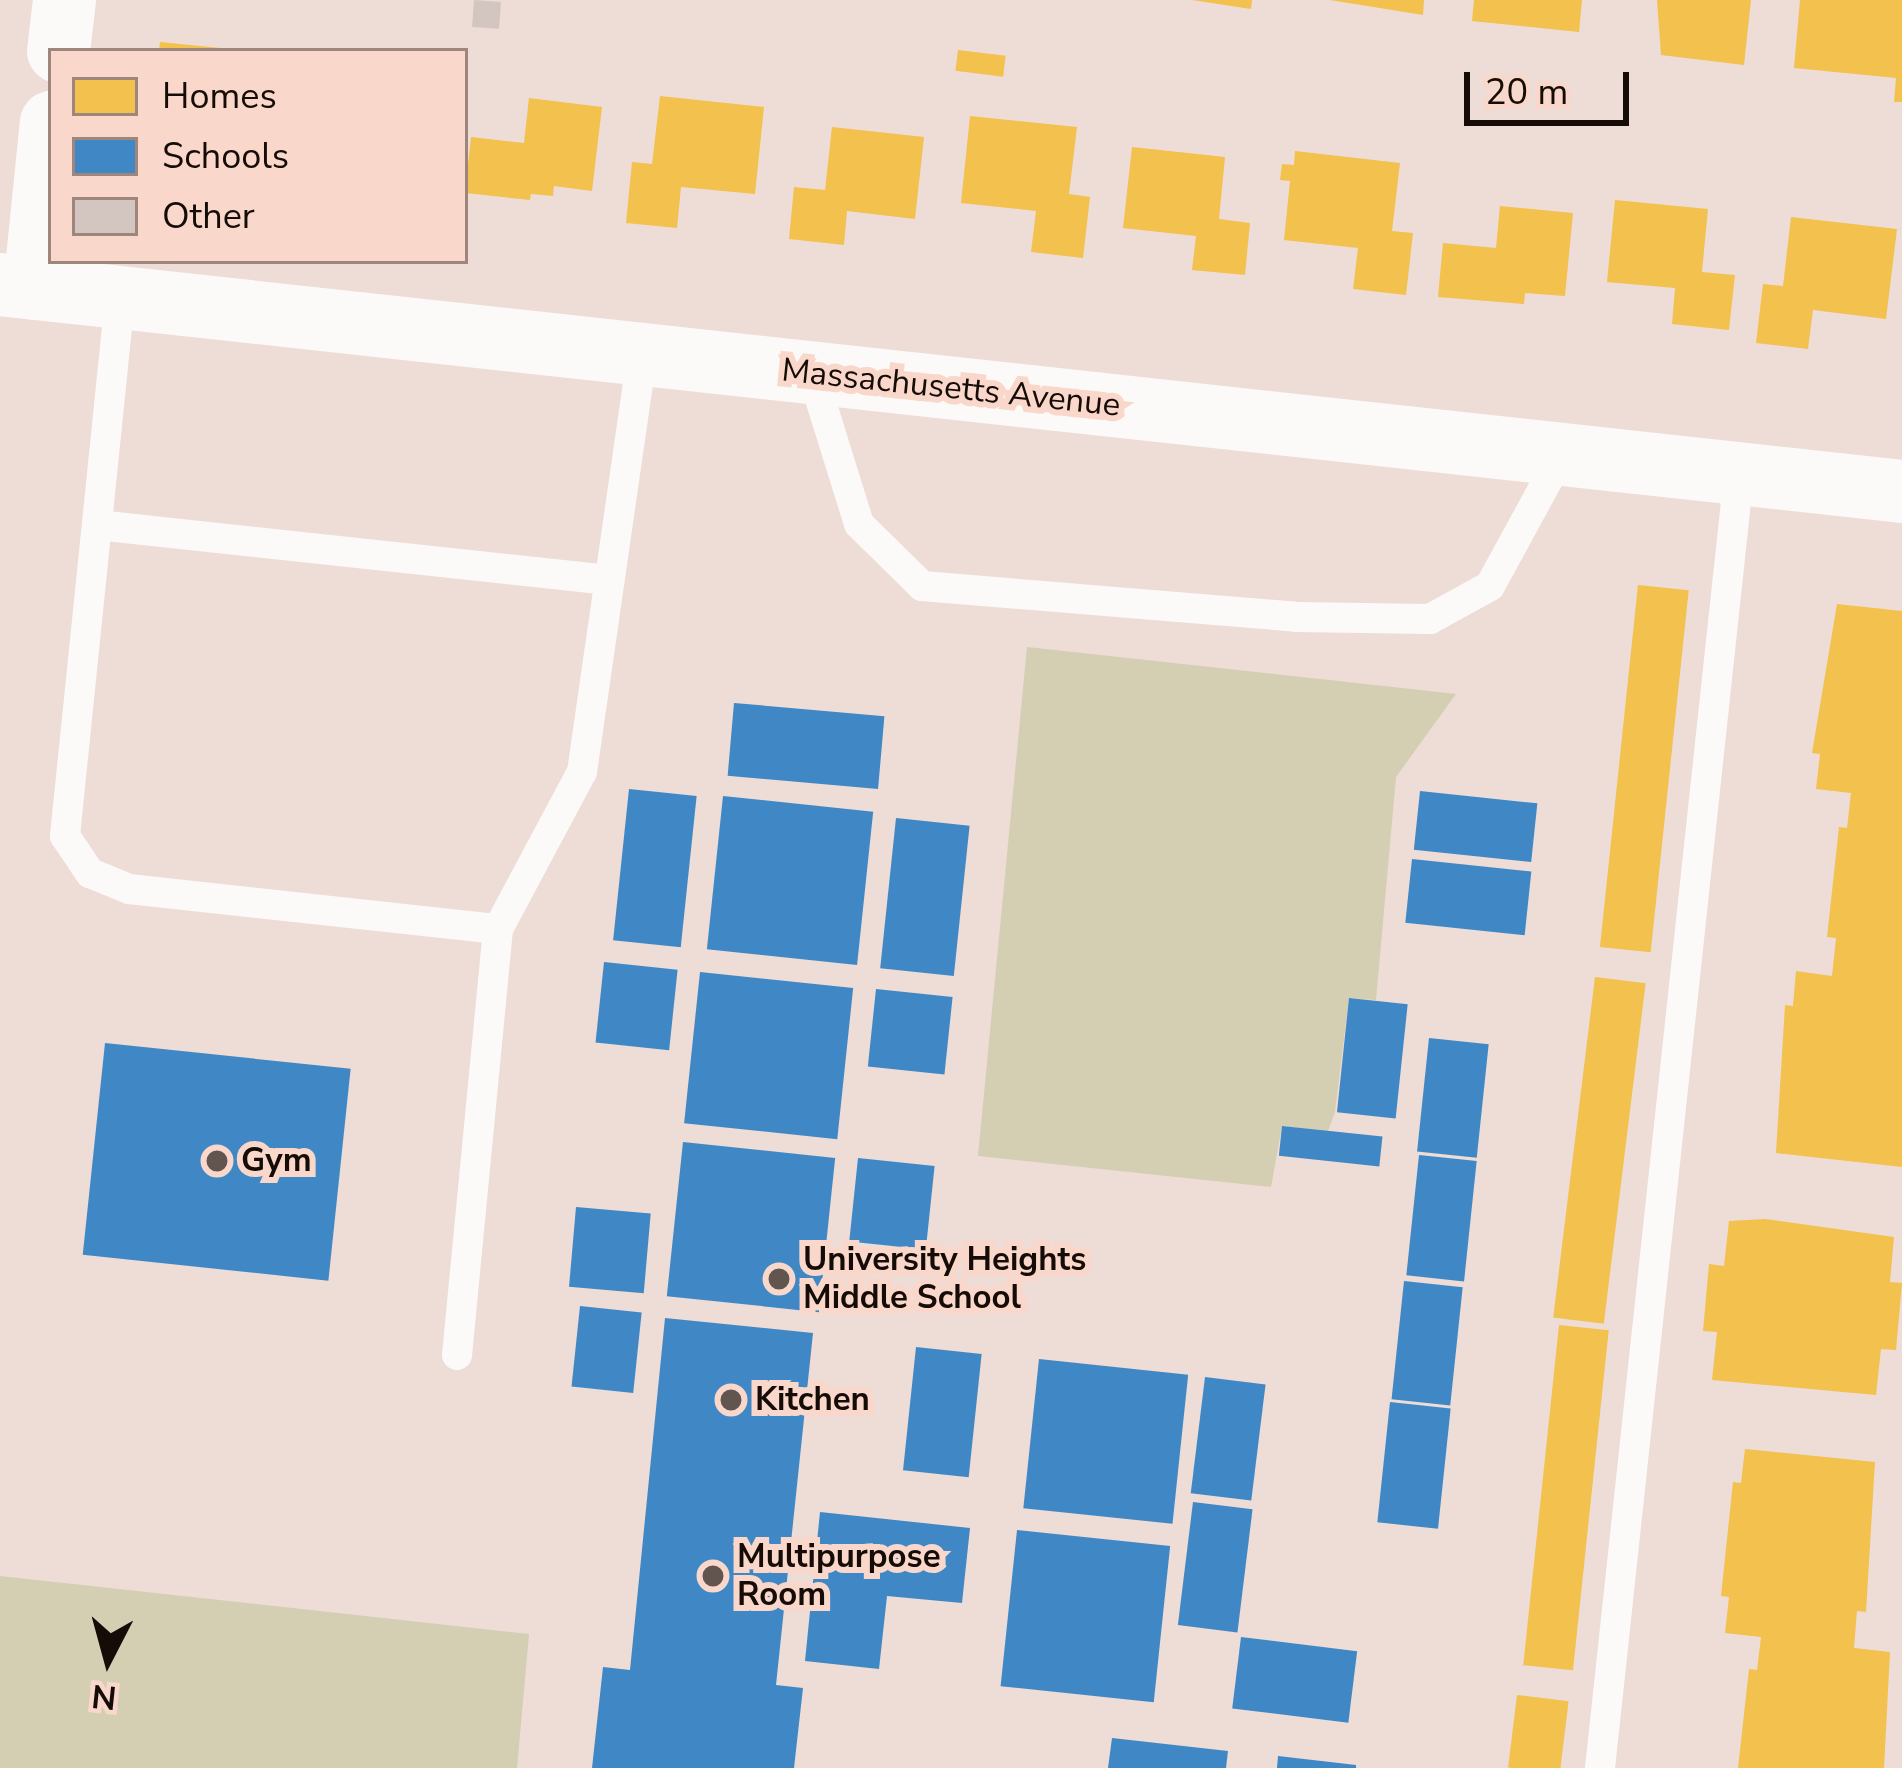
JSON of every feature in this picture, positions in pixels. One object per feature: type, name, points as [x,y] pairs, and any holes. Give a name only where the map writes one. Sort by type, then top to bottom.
[{"type":"street","points":[[58,48],[64,0]]},
{"type":"street","points":[[17,286],[48,136]]},
{"type":"street","name":"Massachusetts Avenue","points":[[17,286],[1902,491]]},
{"type":"lane","points":[[120,298],[64,836],[90,874],[128,889],[498,929]]},
{"type":"lane","points":[[457,1355],[498,929],[582,772],[641,355]]},
{"type":"lane","points":[[812,373],[859,524],[922,586],[1296,617],[1430,619],[1490,586],[1562,454]]},
{"type":"lane","points":[[1600,1768],[1739,474]]},
{"type":"lane","points":[[97,525],[609,580]]},
{"type":"shaded area","points":[[1027,647],[1456,694],[1396,777],[1376,1000],[1349,998],[1335,1112],[1328,1131],[1282,1126],[1271,1187],[978,1156]]},
{"type":"shaded area","points":[[0,1576],[529,1634],[517,1768],[0,1768]]},
{"type":"building: Homes","points":[[1192,0],[1252,0],[1251,9]]},
{"type":"building: Homes","points":[[1330,0],[1424,0],[1423,15]]},
{"type":"building: Homes","points":[[1474,0],[1582,0],[1579,32],[1472,21]]},
{"type":"building: Homes","points":[[1657,0],[1751,0],[1744,65],[1661,55]]},
{"type":"building: Homes","points":[[1800,0],[1902,0],[1902,102],[1894,102],[1896,78],[1794,68]]},
{"type":"building: Homes","points":[[160,42],[220,48],[159,48]]},
{"type":"building: Homes","points":[[958,50],[1006,56],[1003,77],[955,71]]},
{"type":"building: Homes","points":[[660,96],[764,107],[755,194],[681,187],[677,228],[626,223],[632,162],[652,164]]},
{"type":"building: Homes","points":[[529,98],[602,107],[592,191],[554,186],[553,196],[531,194],[530,200],[468,193],[471,137],[524,143]]},
{"type":"building: Homes","points":[[970,116],[1077,127],[1069,194],[1090,197],[1083,258],[1031,252],[1036,211],[961,203]]},
{"type":"building: Homes","points":[[832,127],[924,137],[915,219],[847,211],[844,245],[789,239],[794,187],[825,190]]},
{"type":"building: Homes","points":[[1132,147],[1225,157],[1219,219],[1250,223],[1245,275],[1192,270],[1196,236],[1123,228]]},
{"type":"building: Homes","points":[[1295,151],[1400,163],[1392,231],[1413,233],[1406,295],[1353,289],[1358,248],[1284,240],[1290,181],[1280,180],[1282,164],[1294,165]]},
{"type":"building: Homes","points":[[1615,200],[1708,209],[1702,272],[1735,275],[1729,330],[1672,324],[1675,288],[1607,282]]},
{"type":"building: Homes","points":[[1500,206],[1573,213],[1565,296],[1525,293],[1524,304],[1438,297],[1443,243],[1496,248]]},
{"type":"building: Homes","points":[[1791,217],[1897,229],[1886,319],[1813,310],[1808,349],[1756,343],[1763,284],[1783,286]]},
{"type":"building: Homes","points":[[1638,585],[1689,590],[1651,952],[1600,947]]},
{"type":"building: Homes","points":[[1837,604],[1902,611],[1902,1167],[1776,1153],[1785,1005],[1793,1006],[1796,971],[1832,976],[1836,938],[1827,937],[1839,827],[1847,828],[1851,793],[1816,789],[1820,754],[1812,753]]},
{"type":"building: Homes","points":[[1595,977],[1646,983],[1604,1324],[1553,1317]]},
{"type":"building: Homes","points":[[1765,1219],[1894,1237],[1890,1282],[1902,1283],[1896,1350],[1881,1349],[1876,1395],[1712,1380],[1717,1332],[1703,1331],[1709,1264],[1724,1266],[1729,1221]]},
{"type":"building: Homes","points":[[1559,1325],[1609,1330],[1573,1670],[1523,1665]]},
{"type":"building: Homes","points":[[1745,1449],[1875,1462],[1866,1612],[1857,1611],[1854,1648],[1890,1652],[1884,1768],[1738,1768],[1749,1669],[1757,1670],[1761,1637],[1725,1633],[1729,1597],[1721,1596],[1733,1482],[1741,1483]]},
{"type":"building: Homes","points":[[1517,1695],[1569,1701],[1560,1768],[1508,1767]]},
{"type":"building: Schools","points":[[734,703],[884,716],[878,789],[728,776]]},
{"type":"building: Schools","points":[[629,789],[697,796],[681,947],[613,940]]},
{"type":"building: Schools","points":[[1420,791],[1537,803],[1531,862],[1414,850]]},
{"type":"building: Schools","points":[[723,796],[873,812],[857,965],[707,949]]},
{"type":"building: Schools","points":[[896,818],[970,826],[954,976],[880,968]]},
{"type":"building: Schools","points":[[1412,859],[1531,872],[1525,935],[1405,923]]},
{"type":"building: Schools","points":[[604,962],[678,970],[669,1050],[596,1043]]},
{"type":"building: Schools","points":[[700,972],[853,988],[837,1139],[684,1123]]},
{"type":"building: Schools","points":[[876,989],[953,997],[944,1075],[868,1067]]},
{"type":"building: Schools","points":[[1349,998],[1408,1004],[1396,1119],[1337,1112]]},
{"type":"building: Schools","points":[[1429,1038],[1489,1044],[1477,1158],[1417,1151]]},
{"type":"building: Schools","name":"Gym","points":[[105,1043],[351,1069],[328,1281],[83,1255]]},
{"type":"building: Schools","points":[[1282,1126],[1382,1137],[1379,1166],[1279,1156]]},
{"type":"building: Schools","points":[[683,1142],[835,1158],[819,1312],[667,1296]]},
{"type":"building: Schools","points":[[1419,1155],[1477,1161],[1464,1281],[1406,1275]]},
{"type":"building: Schools","points":[[858,1158],[935,1166],[926,1250],[849,1242]]},
{"type":"building: Schools","points":[[576,1207],[651,1214],[644,1293],[569,1287]]},
{"type":"building: Schools","points":[[1404,1281],[1463,1287],[1450,1406],[1392,1399]]},
{"type":"building: Schools","points":[[580,1306],[642,1312],[633,1393],[572,1387]]},
{"type":"building: Schools","points":[[665,1318],[813,1333],[776,1685],[803,1688],[794,1768],[592,1768],[603,1667],[630,1670]]},
{"type":"building: Schools","name":"University Heights Middle School","points":[[916,1347],[982,1354],[969,1477],[903,1470]]},
{"type":"building: Schools","points":[[1039,1359],[1188,1375],[1172,1524],[1023,1508]]},
{"type":"building: Schools","points":[[1205,1377],[1266,1384],[1251,1501],[1191,1493]]},
{"type":"building: Schools","points":[[1390,1402],[1451,1408],[1438,1529],[1377,1522]]},
{"type":"building: Schools","points":[[1193,1502],[1253,1509],[1237,1632],[1178,1625]]},
{"type":"building: Schools","points":[[820,1512],[970,1528],[962,1603],[887,1596],[879,1669],[805,1661]]},
{"type":"building: Schools","points":[[1017,1530],[1170,1546],[1154,1702],[1001,1686]]},
{"type":"building: Schools","points":[[1241,1637],[1357,1651],[1348,1723],[1232,1708]]},
{"type":"building: Schools","points":[[1112,1738],[1228,1751],[1226,1768],[1108,1768]]},
{"type":"building: Schools","points":[[1278,1756],[1356,1765],[1356,1768],[1277,1768]]},
{"type":"building: Other","points":[[474,0],[501,2],[499,29],[472,27]]},
{"type":"place","name":"Gym","points":[[217,1161]]},
{"type":"place","name":"University Heights Middle School","points":[[779,1279]]},
{"type":"place","name":"Kitchen","points":[[731,1400]]},
{"type":"place","name":"Multipurpose Room","points":[[713,1576]]}]
